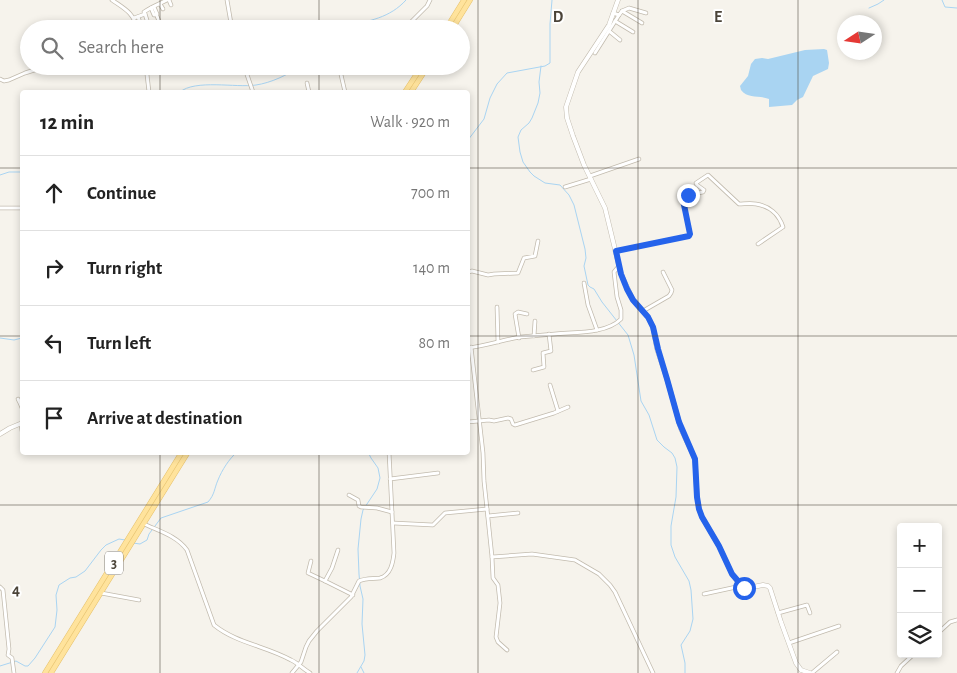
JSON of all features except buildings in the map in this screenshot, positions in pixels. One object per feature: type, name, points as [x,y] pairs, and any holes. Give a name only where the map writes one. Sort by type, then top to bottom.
[{"type":"main road","points":[[452,20],[464,0]]},
{"type":"main road","points":[[458,20],[470,0]]},
{"type":"main road","points":[[407,90],[416,75]]},
{"type":"main road","points":[[412,90],[422,75]]},
{"type":"main road","name":"3","points":[[45,673],[180,455]]},
{"type":"main road","name":"3","points":[[51,673],[186,455]]},
{"type":"street","points":[[112,0],[136,18],[145,14],[144,12],[152,7],[168,0],[171,5]]},
{"type":"street","points":[[227,0],[230,20]]},
{"type":"street","points":[[413,20],[427,6],[430,0]]},
{"type":"street","points":[[616,1],[614,13],[605,32],[578,72],[566,107],[568,122],[604,208],[621,274],[631,295],[653,327],[679,422],[695,459],[699,509],[732,574],[741,586]]},
{"type":"street","points":[[160,4],[163,9]]},
{"type":"street","points":[[152,7],[154,15],[156,14],[159,20]]},
{"type":"street","points":[[595,53],[622,11],[631,8],[646,13]]},
{"type":"street","points":[[622,11],[642,23]]},
{"type":"street","points":[[614,13],[619,15]]},
{"type":"street","points":[[145,14],[147,20]]},
{"type":"street","points":[[615,20],[633,32]]},
{"type":"street","points":[[608,31],[620,40]]},
{"type":"street","points":[[0,79],[4,81],[9,80],[20,74]]},
{"type":"street","points":[[147,75],[149,90]]},
{"type":"street","points":[[247,75],[252,90]]},
{"type":"street","points":[[341,75],[345,90]]},
{"type":"street","points":[[307,83],[309,90]]},
{"type":"street","points":[[565,187],[639,159]]},
{"type":"street","points":[[616,251],[689,236],[683,200],[688,195],[703,192],[704,190],[696,183],[708,175],[739,204],[757,204],[772,210],[777,215],[783,227],[758,244]]},
{"type":"street","points":[[0,208],[20,208]]},
{"type":"street","points":[[470,272],[488,275],[519,272],[524,258],[535,256],[538,241]]},
{"type":"street","points":[[470,348],[519,338],[585,332],[609,327],[621,318],[614,272],[619,266]]},
{"type":"street","points":[[643,311],[671,293],[672,290],[664,272]]},
{"type":"street","points":[[584,283],[588,305],[597,330]]},
{"type":"street","points":[[497,307],[498,342]]},
{"type":"street","points":[[519,338],[515,314],[518,312],[527,314]]},
{"type":"street","points":[[534,336],[535,321]]},
{"type":"street","points":[[533,370],[544,367],[543,353],[551,351],[549,334]]},
{"type":"street","points":[[470,355],[483,453],[493,578],[498,584],[500,603],[496,638],[507,650]]},
{"type":"street","points":[[550,384],[558,411]]},
{"type":"street","points":[[18,399],[20,404]]},
{"type":"street","points":[[470,422],[508,418],[515,425],[568,407]]},
{"type":"street","points":[[0,434],[20,425]]},
{"type":"street","points":[[292,673],[301,662],[309,641],[353,594],[360,580],[382,577],[392,567],[394,553],[389,455]]},
{"type":"street","points":[[390,479],[438,472]]},
{"type":"street","points":[[349,496],[358,500],[360,506],[392,512]]},
{"type":"street","points":[[393,523],[433,525],[445,513],[487,509]]},
{"type":"street","points":[[488,516],[518,513]]},
{"type":"street","points":[[144,524],[175,539],[187,550],[214,625],[229,635],[290,659],[310,673]]},
{"type":"street","points":[[325,581],[338,550]]},
{"type":"street","points":[[492,557],[532,554],[564,558],[575,560],[599,574],[610,584],[619,598],[653,673]]},
{"type":"street","points":[[311,561],[308,573],[353,594]]},
{"type":"street","points":[[704,594],[741,586],[744,588],[768,586],[801,670],[809,673],[836,652]]},
{"type":"street","points":[[0,587],[3,590],[8,655],[12,658],[14,673]]},
{"type":"street","points":[[101,593],[139,600]]},
{"type":"street","points":[[778,613],[807,605],[810,613]]},
{"type":"street","points":[[942,629],[950,622],[957,620]]},
{"type":"street","points":[[789,643],[839,626]]},
{"type":"street","points":[[897,673],[910,658]]},
{"type":"water","points":[[805,50],[827,50],[828,69],[813,76],[803,97],[792,105],[769,107],[769,99],[750,96],[741,90],[740,86],[748,76],[751,64],[755,59],[768,59]]},
{"type":"waterway","points":[[371,20],[386,15],[406,0]]},
{"type":"waterway","points":[[470,137],[484,119],[490,98],[497,84],[507,73],[545,66],[550,63],[552,0]]},
{"type":"waterway","points":[[869,8],[884,0]]},
{"type":"waterway","points":[[942,0],[945,7],[957,8]]},
{"type":"waterway","points":[[541,66],[538,103],[532,118],[521,130],[518,137],[520,152],[523,162],[534,176],[545,183],[560,185],[569,195],[574,205],[585,249],[586,258],[584,266],[588,285],[594,289],[628,335],[634,355],[641,401],[649,415],[657,440],[675,458],[677,467],[676,497],[671,526],[671,545],[675,557],[689,581],[693,619],[690,631],[681,645],[685,673]]},
{"type":"waterway","points":[[184,90],[205,85],[248,86],[261,84],[285,75]]},
{"type":"waterway","points":[[0,175],[9,172],[20,172]]},
{"type":"waterway","points":[[0,338],[14,340],[20,338]]},
{"type":"waterway","points":[[133,543],[140,544],[147,540],[149,534],[161,518],[208,502],[224,469],[234,455]]},
{"type":"waterway","points":[[357,673],[364,661],[365,655],[362,624],[363,599],[360,586],[358,549],[361,519],[363,510],[377,489],[380,478],[378,468],[370,455]]},
{"type":"waterway","points":[[0,666],[16,661],[28,666],[55,627],[56,595],[59,585],[85,571],[106,545],[119,539],[125,540]]},
{"type":"waterway","points":[[361,667],[364,673]]},
{"type":"route","points":[[688,195],[683,200],[689,236],[616,251],[621,274],[627,289],[633,300],[648,317],[653,327],[681,429],[695,459],[697,497],[702,517],[719,546],[732,574],[744,588]]}]
